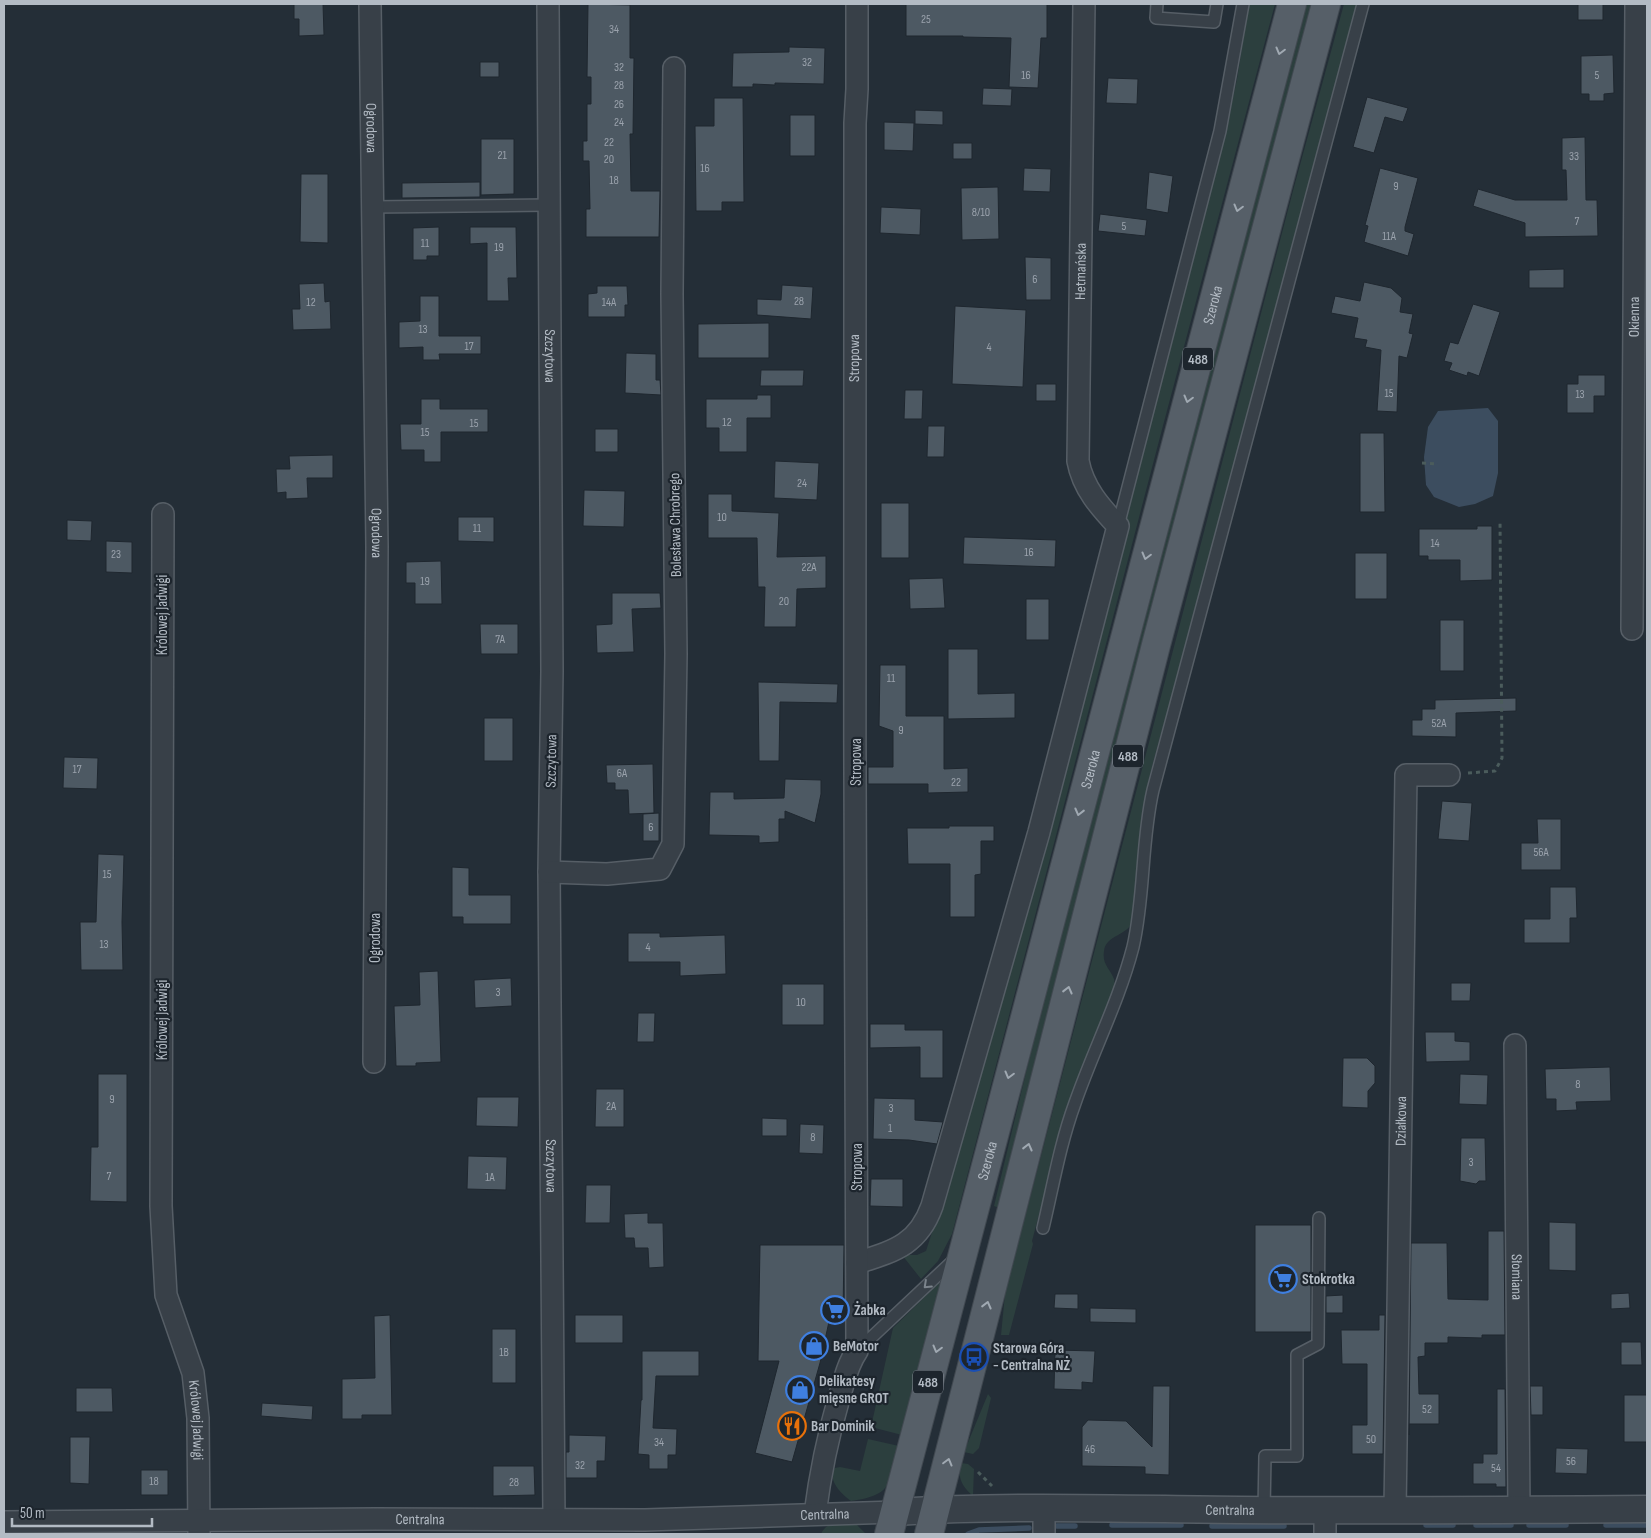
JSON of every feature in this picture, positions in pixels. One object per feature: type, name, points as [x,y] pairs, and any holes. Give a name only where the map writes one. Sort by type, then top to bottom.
[{"type":"main road","name":"Szeroka","points":[[892,1523],[1292,4]]},
{"type":"main road","name":"488","points":[[932,1522],[1156,645],[1326,4]]},
{"type":"street","name":"Ogrodowa","points":[[370,4],[377,547],[374,1062]]},
{"type":"street","name":"Szczytowa","points":[[548,4],[552,671],[549,872],[554,1518]]},
{"type":"street","name":"Stropowa","points":[[815,1514],[822,1469],[833,1420],[847,1371],[857,1351],[856,699],[853,357],[857,4]]},
{"type":"street","name":"Hetmańska","points":[[1084,4],[1078,461],[1083,481],[1101,508],[1118,526]]},
{"type":"street","name":"Okienna","points":[[1632,629],[1636,4]]},
{"type":"street","name":"Bolesława Chrobrego","points":[[549,872],[607,874],[660,868],[673,844],[676,654],[672,294],[674,68]]},
{"type":"street","name":"Królowej Jadwigi","points":[[163,514],[161,1206],[166,1295],[193,1373],[198,1418],[199,1528]]},
{"type":"street","points":[[857,1263],[897,1248],[910,1240],[923,1227],[932,1206],[1039,832],[1118,526]]},
{"type":"street","name":"Działkowa","points":[[1395,1510],[1406,775],[1449,775]]},
{"type":"street","name":"Słomiana","points":[[1515,1045],[1519,1510]]},
{"type":"street","points":[[1044,1508],[1044,1534]]},
{"type":"street","name":"Centralna","points":[[4,1522],[199,1528],[375,1526],[554,1518],[645,1520],[815,1514],[892,1523],[932,1522],[1044,1508],[1264,1510],[1325,1522],[1395,1510],[1647,1509]]},
{"type":"lane","points":[[1157,4],[1156,18],[1214,22],[1218,4]]},
{"type":"lane","points":[[1118,526],[1220,131],[1243,4]]},
{"type":"lane","points":[[1043,1228],[1066,1129],[1082,1083],[1118,996],[1133,947],[1142,894],[1144,836],[1152,790],[1363,4]]},
{"type":"lane","points":[[372,207],[548,205]]},
{"type":"lane","points":[[1264,1510],[1264,1456],[1297,1456],[1297,1355],[1318,1344],[1319,1218]]},
{"type":"lane","points":[[857,1351],[963,1252]]},
{"type":"path","points":[[1422,463],[1438,464]]},
{"type":"path","points":[[1449,775],[1495,771],[1502,758],[1500,520]]},
{"type":"green space","points":[[1249,4],[1275,4],[952,1234],[938,1261],[921,1279],[902,1255],[917,1255],[926,1251],[934,1226],[1228,121]]},
{"type":"green space","points":[[1306,4],[1314,4],[1043,1036],[1041,1036],[999,1208],[994,1206],[1042,1006]]},
{"type":"green space","points":[[1344,4],[1357,4],[1148,783],[1141,824],[1137,892],[1133,920],[1127,929],[1109,941],[1104,951],[1104,960],[1114,979],[1114,990],[1068,1105],[1009,1335],[1001,1335],[1005,1294],[1294,187]]},
{"type":"green space","points":[[939,1283],[941,1285],[902,1435],[871,1427],[893,1328]]},
{"type":"green space","points":[[988,1394],[991,1398],[979,1448],[973,1454],[964,1452]]},
{"type":"green space","points":[[868,1439],[899,1446],[891,1478],[882,1491],[875,1495],[851,1501],[836,1486],[832,1477],[833,1472],[835,1468],[840,1467],[860,1471]]},
{"type":"green space","points":[[961,1463],[968,1464],[974,1469],[973,1496],[961,1481]]},
{"type":"green space","points":[[850,1522],[857,1525],[866,1534],[821,1534],[829,1525]]},
{"type":"water","points":[[1488,408],[1498,421],[1498,473],[1493,496],[1475,504],[1459,507],[1434,497],[1426,485],[1424,457],[1428,427],[1438,411]]},
{"type":"building","points":[[294,4],[323,4],[324,35],[299,36],[299,19],[294,19]]},
{"type":"building","points":[[588,4],[630,5],[630,58],[634,58],[633,134],[630,134],[631,191],[660,191],[659,237],[586,237],[586,209],[590,209],[589,161],[583,161],[583,141],[587,141],[587,104],[591,104],[591,77],[587,77]]},
{"type":"building","points":[[906,4],[1047,4],[1047,38],[1041,38],[1038,88],[1009,87],[1011,38],[906,36]]},
{"type":"building","points":[[1578,4],[1603,4],[1603,20],[1578,20]]},
{"type":"building","points":[[789,47],[825,48],[824,84],[775,83],[775,85],[753,84],[753,87],[732,87],[733,53],[789,52]]},
{"type":"building","points":[[1613,55],[1614,93],[1604,94],[1604,101],[1589,101],[1589,94],[1581,94],[1581,56]]},
{"type":"building","points":[[480,62],[499,62],[499,77],[480,77]]},
{"type":"building","points":[[1108,78],[1138,79],[1137,104],[1106,103]]},
{"type":"building","points":[[983,88],[1012,89],[1011,106],[982,105]]},
{"type":"building","points":[[1367,97],[1408,108],[1403,122],[1385,117],[1374,153],[1353,147]]},
{"type":"building","points":[[714,98],[743,98],[744,202],[722,202],[722,211],[696,211],[695,126],[714,126]]},
{"type":"building","points":[[915,110],[943,111],[943,125],[915,124]]},
{"type":"building","points":[[790,115],[815,115],[815,156],[790,156]]},
{"type":"building","points":[[884,122],[914,123],[913,151],[884,150]]},
{"type":"building","points":[[1585,137],[1586,200],[1597,200],[1598,236],[1525,237],[1525,223],[1473,206],[1478,189],[1515,200],[1567,200],[1566,170],[1562,170],[1562,138]]},
{"type":"building","points":[[481,139],[514,139],[514,194],[481,195]]},
{"type":"building","points":[[953,143],[972,143],[972,159],[953,159]]},
{"type":"building","points":[[1024,168],[1051,169],[1050,192],[1023,191]]},
{"type":"building","points":[[1380,168],[1418,178],[1405,227],[1405,231],[1414,234],[1408,256],[1364,242],[1368,226],[1365,225]]},
{"type":"building","points":[[1149,172],[1173,176],[1168,213],[1146,209]]},
{"type":"building","points":[[301,174],[328,174],[328,243],[300,242]]},
{"type":"building","points":[[480,182],[480,197],[402,198],[402,183]]},
{"type":"building","points":[[998,187],[999,239],[962,240],[961,188]]},
{"type":"building","points":[[881,207],[921,209],[920,235],[880,233]]},
{"type":"building","points":[[1100,214],[1147,220],[1145,236],[1098,231]]},
{"type":"building","points":[[439,227],[439,256],[427,256],[427,260],[413,260],[413,228]]},
{"type":"building","points":[[470,227],[516,227],[517,278],[508,278],[509,301],[487,301],[487,243],[470,244]]},
{"type":"building","points":[[1025,257],[1051,258],[1051,300],[1026,300]]},
{"type":"building","points":[[1564,269],[1564,288],[1529,288],[1529,270]]},
{"type":"building","points":[[1364,282],[1391,288],[1402,298],[1400,312],[1413,314],[1409,333],[1413,334],[1407,358],[1399,356],[1397,412],[1377,411],[1381,350],[1365,347],[1367,340],[1354,338],[1358,318],[1331,313],[1335,296],[1360,301]]},
{"type":"building","points":[[324,283],[325,302],[330,301],[331,329],[293,330],[292,309],[300,309],[299,284]]},
{"type":"building","points":[[782,285],[813,287],[811,319],[757,315],[757,299],[781,300]]},
{"type":"building","points":[[597,286],[627,286],[628,305],[625,305],[625,317],[588,317],[588,294],[597,293]]},
{"type":"building","points":[[420,296],[439,296],[439,336],[481,336],[481,354],[439,354],[440,360],[423,360],[423,347],[399,348],[399,322],[420,321]]},
{"type":"building","points":[[1473,304],[1500,312],[1479,376],[1468,372],[1467,376],[1449,370],[1452,363],[1444,361],[1450,342],[1458,344]]},
{"type":"building","points":[[955,306],[1026,310],[1023,387],[952,384]]},
{"type":"building","points":[[769,323],[769,358],[698,358],[698,324]]},
{"type":"building","points":[[626,353],[656,354],[656,380],[660,380],[661,395],[625,393]]},
{"type":"building","points":[[761,370],[804,370],[803,386],[760,386]]},
{"type":"building","points":[[1578,375],[1605,375],[1605,396],[1594,396],[1594,413],[1567,413],[1567,384],[1578,384]]},
{"type":"building","points":[[1036,384],[1056,384],[1056,401],[1036,401]]},
{"type":"building","points":[[905,390],[923,390],[922,419],[904,419]]},
{"type":"building","points":[[757,395],[771,395],[771,418],[747,418],[747,452],[719,452],[719,428],[706,428],[706,399],[757,399]]},
{"type":"building","points":[[421,399],[440,399],[440,409],[488,409],[488,432],[441,432],[441,462],[424,462],[424,450],[401,450],[400,424],[421,424]]},
{"type":"building","points":[[928,426],[945,426],[944,457],[927,457]]},
{"type":"building","points":[[595,429],[618,429],[618,452],[595,452]]},
{"type":"building","points":[[1360,433],[1384,433],[1385,512],[1360,512]]},
{"type":"building","points":[[333,455],[333,478],[307,478],[308,498],[286,499],[286,492],[277,493],[276,469],[290,469],[289,456]]},
{"type":"building","points":[[775,461],[819,463],[817,500],[774,498]]},
{"type":"building","points":[[584,490],[625,491],[624,527],[583,526]]},
{"type":"building","points":[[708,494],[732,494],[732,511],[779,513],[777,557],[826,556],[826,588],[797,589],[796,627],[764,627],[765,587],[758,587],[757,538],[708,538]]},
{"type":"building","points":[[881,503],[909,503],[909,558],[881,558]]},
{"type":"building","points":[[458,517],[494,517],[494,542],[458,541]]},
{"type":"building","points":[[67,520],[92,521],[91,541],[67,540]]},
{"type":"building","points":[[1477,526],[1492,526],[1492,580],[1460,581],[1460,560],[1428,560],[1428,556],[1419,556],[1419,529],[1477,529]]},
{"type":"building","points":[[964,537],[1056,540],[1055,567],[963,564]]},
{"type":"building","points":[[106,541],[132,542],[132,573],[106,572]]},
{"type":"building","points":[[1355,553],[1387,553],[1387,599],[1355,599]]},
{"type":"building","points":[[441,561],[442,604],[415,604],[415,583],[406,583],[406,562]]},
{"type":"building","points":[[943,578],[945,608],[910,609],[909,579]]},
{"type":"building","points":[[612,593],[660,593],[661,608],[632,609],[634,652],[597,653],[596,625],[612,624]]},
{"type":"building","points":[[1026,599],[1049,599],[1049,640],[1026,640]]},
{"type":"building","points":[[1440,620],[1464,620],[1464,671],[1440,671]]},
{"type":"building","points":[[480,624],[518,624],[518,654],[481,654]]},
{"type":"building","points":[[948,649],[978,649],[978,694],[1015,693],[1015,718],[948,719]]},
{"type":"building","points":[[880,665],[906,665],[906,716],[944,716],[944,769],[968,768],[968,792],[928,793],[928,784],[868,784],[868,767],[893,767],[893,731],[879,726]]},
{"type":"building","points":[[758,682],[838,684],[837,703],[780,702],[779,761],[759,761]]},
{"type":"building","points":[[1516,698],[1516,711],[1456,713],[1456,737],[1412,736],[1412,720],[1422,720],[1422,709],[1435,709],[1435,700]]},
{"type":"building","points":[[484,718],[513,718],[513,761],[484,761]]},
{"type":"building","points":[[64,757],[98,758],[97,789],[63,788]]},
{"type":"building","points":[[653,764],[654,813],[629,814],[628,790],[615,790],[615,783],[607,783],[606,765]]},
{"type":"building","points":[[785,779],[821,780],[821,794],[815,823],[785,811],[785,819],[779,819],[779,842],[759,843],[759,836],[709,835],[710,792],[734,792],[734,799],[784,798]]},
{"type":"building","points":[[1442,801],[1472,803],[1469,841],[1438,839]]},
{"type":"building","points":[[659,813],[659,841],[643,841],[643,814]]},
{"type":"building","points":[[1537,819],[1561,819],[1561,870],[1521,870],[1521,843],[1538,843]]},
{"type":"building","points":[[949,826],[994,826],[994,841],[981,841],[981,874],[975,875],[975,917],[950,917],[950,864],[908,864],[907,828],[949,828]]},
{"type":"building","points":[[98,854],[124,855],[123,970],[81,970],[80,922],[96,922]]},
{"type":"building","points":[[452,867],[469,868],[469,895],[511,895],[511,924],[463,924],[463,917],[452,917]]},
{"type":"building","points":[[1550,887],[1576,887],[1577,918],[1570,918],[1570,943],[1524,943],[1524,919],[1550,919]]},
{"type":"building","points":[[628,933],[660,933],[660,937],[725,935],[726,974],[680,976],[680,962],[628,962]]},
{"type":"building","points":[[438,971],[441,1062],[416,1063],[416,1066],[396,1066],[394,1006],[420,1005],[419,972]]},
{"type":"building","points":[[511,978],[512,1006],[475,1008],[474,980]]},
{"type":"building","points":[[1451,983],[1471,983],[1470,1001],[1451,1001]]},
{"type":"building","points":[[782,984],[824,984],[824,1025],[782,1025]]},
{"type":"building","points":[[638,1013],[655,1013],[654,1042],[637,1042]]},
{"type":"building","points":[[870,1024],[905,1024],[905,1030],[943,1030],[943,1078],[920,1078],[920,1047],[870,1048]]},
{"type":"building","points":[[1425,1032],[1455,1032],[1455,1041],[1470,1042],[1470,1061],[1426,1062]]},
{"type":"building","points":[[1343,1058],[1367,1058],[1375,1066],[1375,1083],[1368,1091],[1368,1108],[1342,1107]]},
{"type":"building","points":[[1610,1067],[1611,1101],[1576,1102],[1577,1110],[1556,1111],[1556,1099],[1546,1099],[1545,1069]]},
{"type":"building","points":[[98,1074],[127,1074],[127,1202],[90,1201],[91,1147],[98,1147]]},
{"type":"building","points":[[1460,1074],[1488,1075],[1487,1105],[1459,1104]]},
{"type":"building","points":[[596,1089],[624,1089],[624,1127],[595,1127]]},
{"type":"building","points":[[477,1097],[519,1097],[518,1127],[476,1126]]},
{"type":"building","points":[[874,1098],[915,1099],[915,1120],[943,1122],[937,1144],[909,1140],[873,1139]]},
{"type":"building","points":[[762,1118],[787,1119],[787,1136],[762,1136]]},
{"type":"building","points":[[800,1124],[824,1125],[823,1154],[799,1153]]},
{"type":"building","points":[[1461,1138],[1485,1138],[1486,1181],[1479,1181],[1476,1184],[1460,1181]]},
{"type":"building","points":[[468,1156],[507,1157],[506,1190],[467,1189]]},
{"type":"building","points":[[871,1179],[903,1179],[903,1207],[870,1206]]},
{"type":"building","points":[[586,1185],[611,1185],[610,1223],[585,1223]]},
{"type":"building","points":[[648,1213],[648,1223],[663,1223],[664,1267],[649,1268],[648,1248],[635,1248],[634,1238],[625,1238],[624,1214]]},
{"type":"building","points":[[1549,1222],[1576,1223],[1576,1271],[1549,1270]]},
{"type":"building","name":"Stokrotka","points":[[1255,1225],[1311,1225],[1311,1332],[1255,1332]]},
{"type":"building","points":[[1488,1231],[1504,1231],[1505,1335],[1482,1335],[1482,1338],[1448,1337],[1448,1343],[1425,1343],[1425,1356],[1418,1357],[1419,1394],[1439,1394],[1439,1424],[1409,1424],[1411,1243],[1447,1243],[1448,1299],[1488,1300]]},
{"type":"building","points":[[760,1245],[844,1245],[843,1318],[830,1317],[820,1363],[792,1462],[755,1453],[779,1361],[758,1361]]},
{"type":"building","points":[[1629,1293],[1630,1308],[1611,1309],[1611,1294]]},
{"type":"building","points":[[1055,1294],[1078,1294],[1078,1309],[1054,1308]]},
{"type":"building","points":[[1343,1295],[1343,1313],[1326,1313],[1326,1296]]},
{"type":"building","points":[[1090,1308],[1136,1309],[1136,1323],[1090,1322]]},
{"type":"building","points":[[390,1315],[392,1415],[362,1415],[362,1419],[342,1419],[342,1379],[375,1378],[374,1316]]},
{"type":"building","points":[[575,1315],[623,1315],[623,1343],[575,1343]]},
{"type":"building","points":[[1379,1315],[1385,1315],[1383,1454],[1352,1454],[1352,1425],[1367,1425],[1367,1364],[1342,1364],[1341,1330],[1379,1330]]},
{"type":"building","points":[[492,1329],[516,1329],[516,1383],[492,1383]]},
{"type":"building","points":[[1621,1342],[1641,1342],[1642,1365],[1621,1365]]},
{"type":"building","points":[[1055,1350],[1095,1351],[1093,1383],[1082,1382],[1082,1390],[1054,1389]]},
{"type":"building","points":[[642,1351],[699,1351],[699,1376],[656,1376],[653,1428],[677,1429],[676,1455],[668,1455],[668,1469],[649,1469],[649,1455],[638,1454],[642,1400]]},
{"type":"building","points":[[1153,1386],[1170,1386],[1169,1475],[1145,1474],[1145,1467],[1082,1466],[1082,1427],[1088,1420],[1126,1421],[1152,1447]]},
{"type":"building","points":[[1530,1386],[1543,1386],[1543,1415],[1531,1415]]},
{"type":"building","points":[[76,1388],[112,1388],[113,1412],[76,1412]]},
{"type":"building","points":[[1497,1389],[1505,1389],[1506,1487],[1496,1487],[1496,1484],[1473,1484],[1473,1463],[1483,1463],[1483,1454],[1497,1454]]},
{"type":"building","points":[[1624,1395],[1647,1395],[1647,1442],[1624,1442]]},
{"type":"building","points":[[262,1403],[313,1406],[312,1420],[261,1416]]},
{"type":"building","points":[[569,1435],[606,1436],[605,1461],[597,1461],[597,1478],[566,1478],[566,1452],[569,1452]]},
{"type":"building","points":[[70,1437],[90,1437],[89,1484],[70,1483]]},
{"type":"building","points":[[1556,1448],[1588,1449],[1587,1474],[1555,1473]]},
{"type":"building","points":[[493,1466],[534,1466],[535,1495],[493,1496]]},
{"type":"building","points":[[141,1470],[168,1470],[168,1495],[141,1495]]},
{"type":"waterway","points":[[1112,1525],[1181,1525]]},
{"type":"waterway","points":[[1426,1525],[1453,1525]]},
{"type":"waterway","points":[[1476,1525],[1511,1525]]},
{"type":"waterway","points":[[1529,1525],[1566,1525]]},
{"type":"waterway","points":[[1606,1525],[1647,1525]]},
{"type":"waterway","points":[[1057,1526],[1075,1526]]},
{"type":"waterway","points":[[1212,1526],[1284,1526]]},
{"type":"waterway","points":[[968,1534],[979,1530],[1029,1528]]},
{"type":"place","name":"Stokrotka","points":[[1283,1279]]},
{"type":"place","name":"Żabka","points":[[835,1310]]},
{"type":"place","name":"BeMotor","points":[[814,1346]]},
{"type":"place","name":"Starowa Góra - Centralna NŻ","points":[[974,1357]]},
{"type":"place","name":"Delikatesy mięsne GROT","points":[[800,1390]]},
{"type":"place","name":"Bar Dominik","points":[[792,1426]]}]
